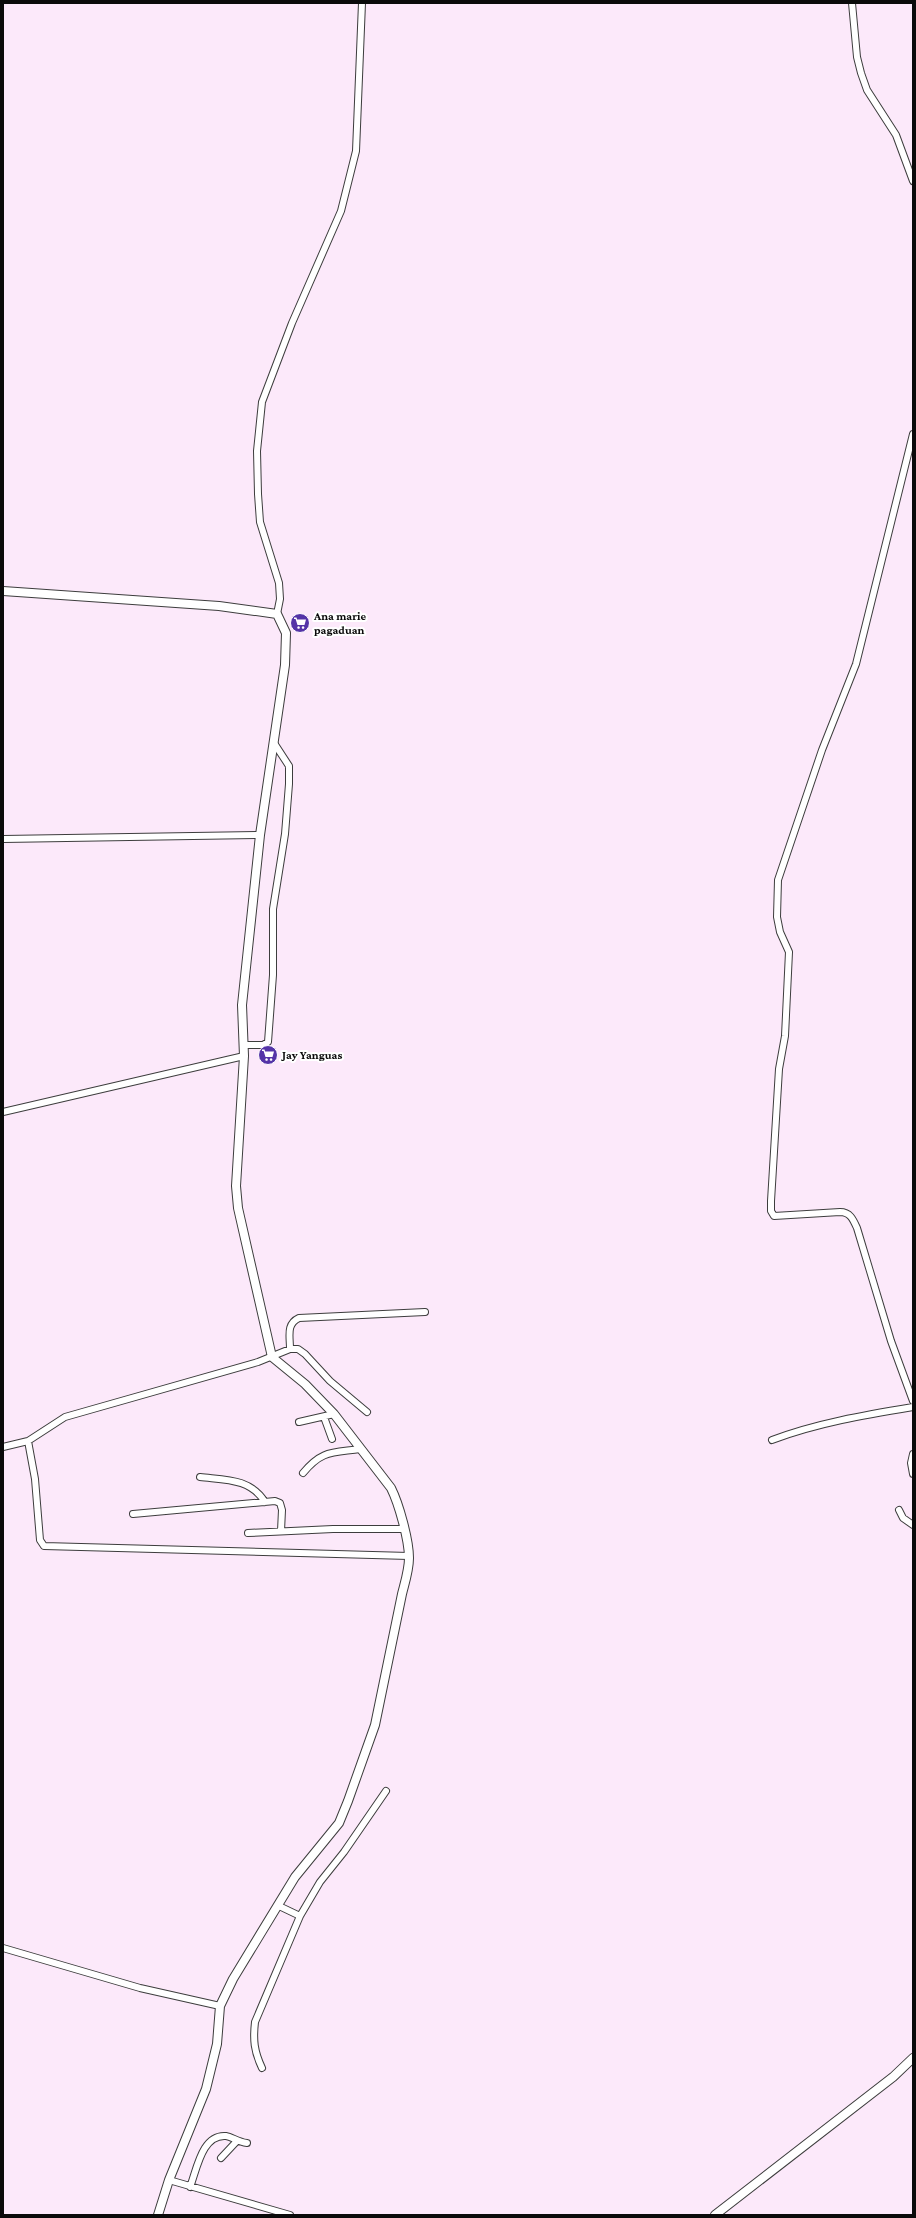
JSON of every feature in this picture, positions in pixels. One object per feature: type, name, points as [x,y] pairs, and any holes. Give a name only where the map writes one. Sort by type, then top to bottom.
[{"type":"street","points":[[158,2215],[169,2180],[206,2089],[217,2044],[220,2006],[233,1978],[280,1907],[295,1877],[339,1823],[348,1801],[375,1725],[408,1574],[409,1556],[397,1500],[391,1488],[334,1414],[305,1384],[272,1357],[238,1208],[236,1186],[244,1056],[242,1005],[260,835],[286,652],[286,633],[277,614],[280,599],[279,583],[260,522],[257,450],[262,402],[295,316],[341,211],[356,152],[362,3]]},
{"type":"street","points":[[852,3],[857,57],[861,73],[867,90],[896,135],[913,181]]},
{"type":"street","points":[[913,434],[856,664],[819,756],[778,880],[777,917],[780,932],[789,952],[785,1036],[779,1069],[771,1201],[771,1211],[774,1216],[840,1212],[847,1213],[851,1216],[857,1228],[891,1341],[913,1401]]},
{"type":"street","points":[[3,591],[219,606],[277,614]]},
{"type":"street","points":[[244,1045],[263,1045],[268,1042],[272,975],[273,909],[285,834],[289,766],[274,743]]},
{"type":"street","points":[[3,839],[260,835]]},
{"type":"street","points":[[3,1112],[244,1056]]},
{"type":"street","points":[[290,1349],[289,1327],[292,1321],[299,1318],[425,1312]]},
{"type":"street","points":[[3,1447],[28,1441],[65,1417],[272,1357],[290,1349],[298,1349],[305,1354],[330,1381],[367,1412]]},
{"type":"street","points":[[772,1440],[792,1432],[861,1416],[913,1407]]},
{"type":"street","points":[[299,1422],[334,1414]]},
{"type":"street","points":[[324,1416],[327,1431],[332,1439]]},
{"type":"street","points":[[28,1441],[35,1478],[40,1540],[44,1546],[409,1556]]},
{"type":"street","points":[[303,1473],[317,1458],[325,1454],[360,1449]]},
{"type":"street","points":[[912,1454],[911,1463],[913,1474]]},
{"type":"street","points":[[200,1477],[248,1484],[258,1491],[264,1502]]},
{"type":"street","points":[[132,1514],[275,1501],[280,1503],[282,1510],[281,1531]]},
{"type":"street","points":[[899,1510],[903,1518],[913,1525]]},
{"type":"street","points":[[248,1532],[403,1529]]},
{"type":"street","points":[[262,2068],[255,2052],[253,2040],[255,2022],[298,1915],[386,1791]]},
{"type":"street","points":[[280,1907],[298,1915]]},
{"type":"street","points":[[3,1948],[140,1988],[220,2006]]},
{"type":"street","points":[[715,2215],[880,2086],[913,2058]]},
{"type":"street","points":[[190,2186],[209,2142],[216,2137],[228,2136],[236,2142],[247,2143]]},
{"type":"street","points":[[221,2158],[236,2142]]},
{"type":"street","points":[[169,2180],[290,2215]]},
{"type":"place","name":"Ana marie pagaduan","points":[[300,623]]},
{"type":"place","name":"Jay Yanguas","points":[[268,1055]]}]
